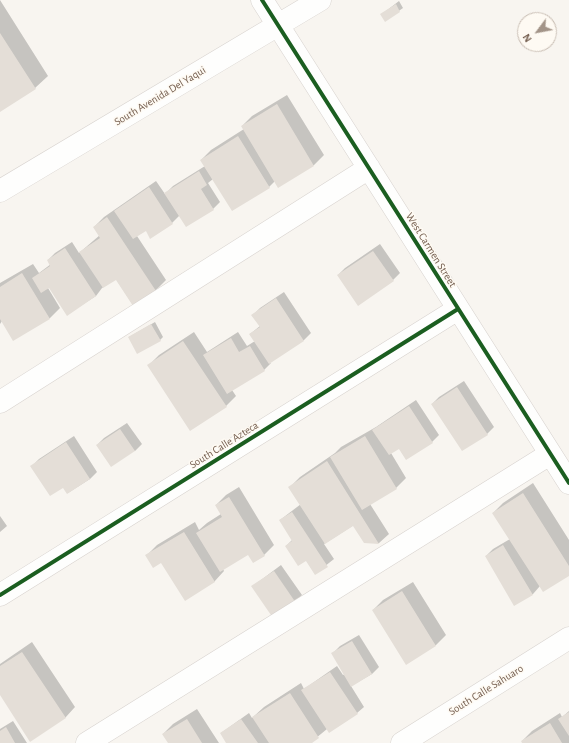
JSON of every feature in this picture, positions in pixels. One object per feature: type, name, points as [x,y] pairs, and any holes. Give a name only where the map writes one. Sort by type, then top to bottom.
[{"type":"street","name":"West Carmen Street","points":[[262,0],[569,484]]},
{"type":"street","name":"South Avenida Del Yaqui","points":[[0,191],[320,0]]},
{"type":"street","points":[[0,402],[369,168]]},
{"type":"street","name":"South Calle Azteca","points":[[0,595],[458,309]]},
{"type":"street","points":[[87,743],[550,454]]},
{"type":"street","name":"South Calle Sahuaro","points":[[402,743],[569,638]]},
{"type":"building","points":[[396,4],[400,12],[385,22],[380,14]]},
{"type":"building","points":[[0,33],[36,89],[0,112]]},
{"type":"building","points":[[277,104],[314,166],[278,188],[241,126]]},
{"type":"building","points":[[238,136],[270,188],[232,211],[200,160]]},
{"type":"building","points":[[199,171],[207,185],[201,189],[214,210],[186,227],[164,193]]},
{"type":"building","points":[[149,187],[173,224],[150,239],[146,231],[133,239],[114,211]]},
{"type":"building","points":[[107,217],[156,291],[133,306],[116,280],[103,288],[79,252],[100,238],[93,227]]},
{"type":"building","points":[[65,248],[96,296],[67,316],[49,288],[41,293],[32,278],[50,266],[47,260]]},
{"type":"building","points":[[373,251],[394,281],[358,306],[337,275]]},
{"type":"building","points":[[22,273],[50,319],[13,341],[0,319],[0,287]]},
{"type":"building","points":[[276,298],[304,341],[269,364],[249,334],[260,327],[251,315]]},
{"type":"building","points":[[151,324],[161,341],[137,354],[128,337]]},
{"type":"building","points":[[231,338],[239,352],[250,346],[265,371],[227,394],[203,355]]},
{"type":"building","points":[[183,341],[227,407],[190,431],[147,365]]},
{"type":"building","points":[[457,387],[488,435],[462,451],[431,404]]},
{"type":"building","points":[[409,406],[433,443],[406,460],[399,449],[389,455],[372,430]]},
{"type":"building","points":[[120,429],[135,451],[111,467],[96,445]]},
{"type":"building","points":[[365,436],[397,489],[362,510],[330,457]]},
{"type":"building","points":[[66,442],[90,479],[67,494],[63,488],[50,496],[30,466]]},
{"type":"building","points":[[327,461],[379,544],[364,543],[353,526],[325,544],[288,487]]},
{"type":"building","points":[[523,493],[569,566],[569,576],[543,592],[492,513]]},
{"type":"building","points":[[229,497],[265,556],[253,563],[248,555],[220,572],[196,533],[222,517],[215,505]]},
{"type":"building","points":[[292,512],[328,567],[315,575],[306,561],[298,566],[285,546],[292,541],[279,520]]},
{"type":"building","points":[[184,532],[215,582],[185,601],[161,563],[153,568],[145,555]]},
{"type":"building","points":[[503,545],[533,595],[514,606],[485,556]]},
{"type":"building","points":[[274,571],[296,603],[273,618],[251,586]]},
{"type":"building","points":[[402,591],[436,646],[406,665],[372,610]]},
{"type":"building","points":[[352,641],[372,674],[351,687],[331,653]]},
{"type":"building","points":[[22,652],[66,718],[30,742],[0,695],[0,666]]},
{"type":"building","points":[[330,672],[358,714],[329,733],[301,690]]},
{"type":"building","points":[[290,693],[319,738],[312,743],[269,743],[252,717]]},
{"type":"building","points":[[569,712],[569,736],[558,719]]},
{"type":"building","points":[[187,719],[202,743],[168,743],[162,734]]},
{"type":"building","points":[[241,719],[258,743],[226,743],[220,733]]},
{"type":"building","points":[[550,723],[562,743],[522,743],[521,741]]},
{"type":"building","points":[[6,727],[15,743],[0,743],[0,731]]},
{"type":"cycle path","points":[[262,0],[569,483]]},
{"type":"cycle path","points":[[0,595],[458,309]]}]
